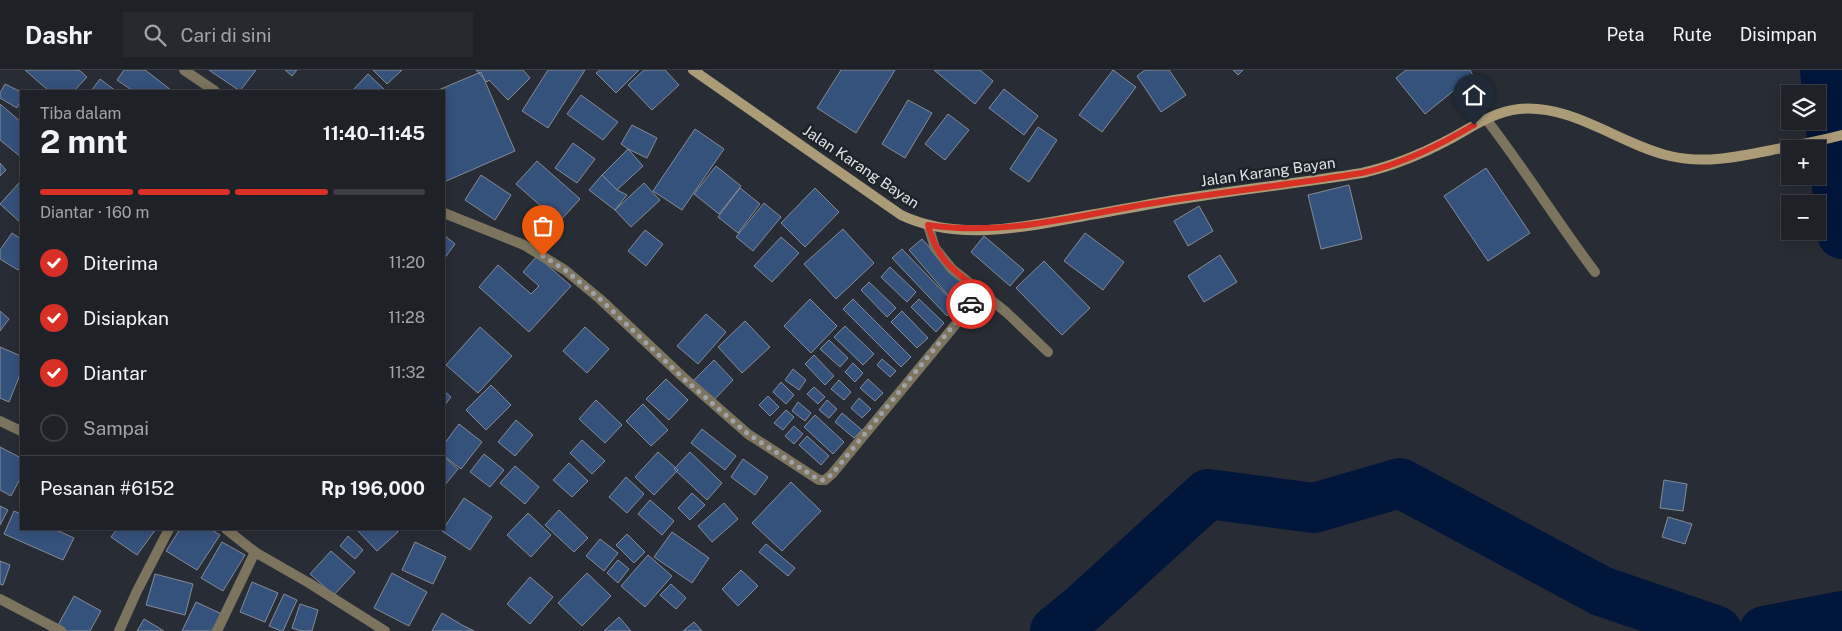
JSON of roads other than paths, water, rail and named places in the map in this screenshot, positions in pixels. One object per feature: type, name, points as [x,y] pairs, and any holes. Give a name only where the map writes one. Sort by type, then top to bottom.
[{"type":"street","points":[[184,70],[214,90]]},
{"type":"street","name":"Jalan Karang Bayan","points":[[694,70],[901,215],[928,225],[960,230],[1034,226],[1140,206],[1362,173],[1383,168],[1420,154],[1486,118],[1518,109],[1549,109],[1567,114],[1650,150],[1694,160],[1766,151],[1840,136]]},
{"type":"street","points":[[1486,118],[1595,272]]},
{"type":"street","points":[[445,214],[524,245],[565,270],[607,306],[683,378],[748,434],[819,480],[825,480],[832,474],[980,291]]},
{"type":"street","points":[[928,225],[932,240],[939,254],[952,269],[1006,312],[1048,352]]},
{"type":"street","points":[[0,422],[20,431]]},
{"type":"street","points":[[119,631],[168,530]]},
{"type":"street","points":[[227,530],[255,552],[309,583],[385,631]]},
{"type":"street","points":[[217,631],[255,552]]},
{"type":"street","points":[[0,599],[61,631]]},
{"type":"waterway","points":[[1825,70],[1842,234]]},
{"type":"waterway","points":[[1055,631],[1082,609],[1208,494],[1314,508],[1400,483],[1601,591],[1717,631]]},
{"type":"waterway","points":[[1764,631],[1842,616]]}]
